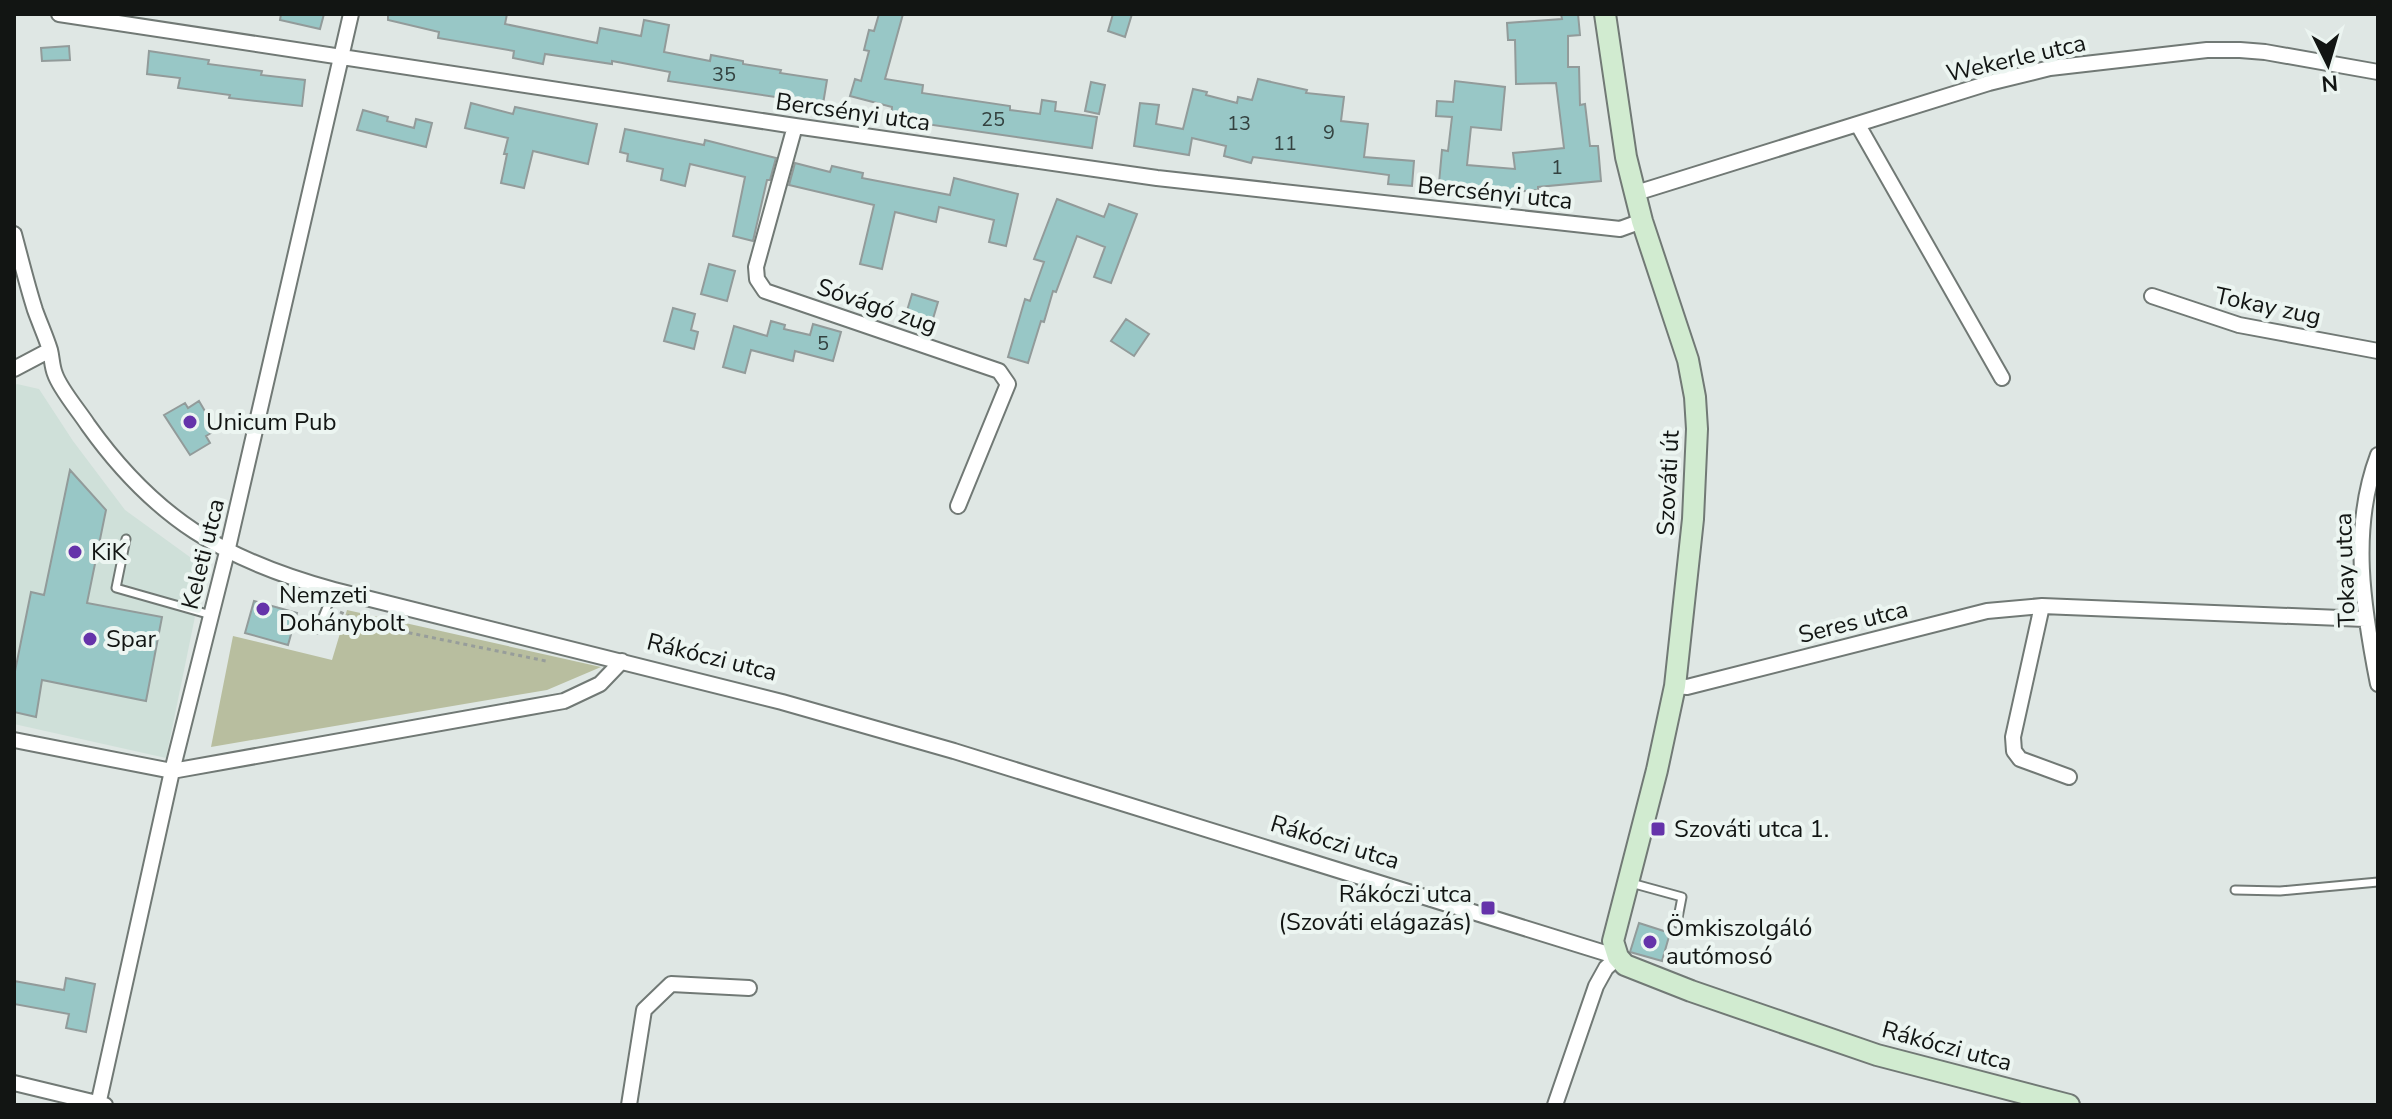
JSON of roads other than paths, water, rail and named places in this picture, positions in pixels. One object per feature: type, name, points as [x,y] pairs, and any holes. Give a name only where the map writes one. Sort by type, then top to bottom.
[{"type":"main road","name":"Szováti út","points":[[1605,14],[1621,130],[1642,221],[1675,316],[1695,397],[1697,462],[1675,686],[1613,941],[1618,957]]},
{"type":"main road","name":"Rákóczi utca","points":[[1618,957],[1625,965],[1691,991],[1877,1055],[2069,1105]]},
{"type":"street","name":"Bercsényi utca","points":[[59,14],[96,17],[795,126],[1157,178],[1620,229],[1642,221]]},
{"type":"street","name":"Keleti utca","points":[[101,1104],[172,771],[227,552],[351,14]]},
{"type":"street","name":"Wekerle utca","points":[[1636,193],[1989,83],[2078,63],[2207,50],[2240,50],[2378,72]]},
{"type":"street","points":[[1858,125],[2002,378]]},
{"type":"street","name":"Sóvágó zug","points":[[795,126],[756,267],[757,279],[765,291],[999,371],[1008,384],[958,506]]},
{"type":"street","name":"Rákóczi utca","points":[[14,234],[50,350],[55,376],[116,463],[165,509],[227,552],[284,577],[782,702],[954,751],[1618,957]]},
{"type":"street","name":"Tokay zug","points":[[2152,296],[2239,325],[2378,351]]},
{"type":"street","points":[[14,369],[50,350]]},
{"type":"street","name":"Tokay utca","points":[[2378,455],[2365,494],[2362,520],[2365,619],[2378,684]]},
{"type":"street","points":[[2042,606],[2013,737],[2014,751],[2020,759],[2069,777]]},
{"type":"street","name":"Seres utca","points":[[1675,686],[1687,687],[1987,611],[2042,606],[2365,619]]},
{"type":"street","name":"Rákóczi utca","points":[[14,740],[172,771],[564,701],[600,684],[622,661]]},
{"type":"street","points":[[1555,1105],[1596,986],[1606,968],[1618,957]]},
{"type":"street","points":[[629,1105],[644,1010],[671,984],[749,988]]},
{"type":"street","points":[[14,1083],[101,1104]]},
{"type":"lane","points":[[126,539],[116,588],[211,615]]},
{"type":"lane","points":[[318,629],[334,590]]},
{"type":"lane","points":[[2235,890],[2280,891],[2378,882]]},
{"type":"lane","points":[[1629,883],[1682,897],[1677,923]]},
{"type":"place","name":"Unicum Pub","points":[[190,422]]},
{"type":"place","name":"KiK","points":[[75,552]]},
{"type":"place","name":"Nemzeti Dohánybolt","points":[[263,609]]},
{"type":"place","name":"Spar","points":[[90,639]]},
{"type":"place","name":"Szováti utca 1.","points":[[1658,829]]},
{"type":"place","name":"Rákóczi utca (Szováti elágazás)","points":[[1488,908]]},
{"type":"place","name":"Ömkiszolgáló autómosó","points":[[1650,942]]}]
